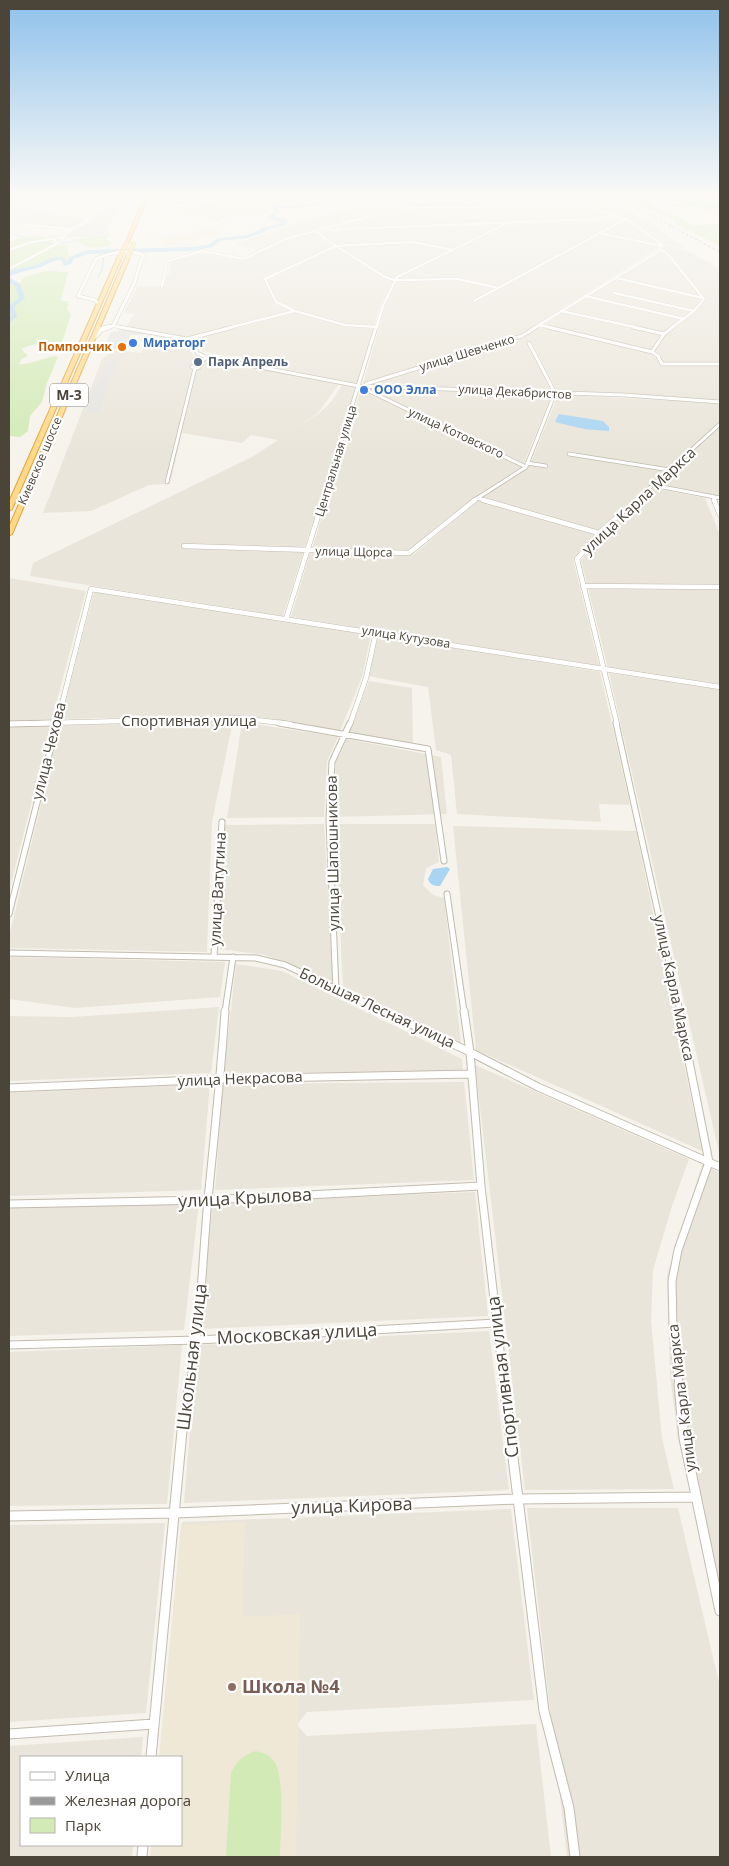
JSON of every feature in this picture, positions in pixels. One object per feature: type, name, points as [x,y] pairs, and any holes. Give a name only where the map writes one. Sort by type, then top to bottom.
[{"type":"highway","name":"Киевское шоссе","points":[[9,509],[110,281]]},
{"type":"highway","name":"Киевское шоссе","points":[[9,534],[117,281]]},
{"type":"street","points":[[85,281],[78,295],[96,300],[100,304]]},
{"type":"street","points":[[94,337],[102,329],[114,324],[135,281]]},
{"type":"street","points":[[162,286],[163,281]]},
{"type":"street","points":[[266,281],[276,302],[296,311],[345,325],[376,327]]},
{"type":"street","name":"Центральная улица","points":[[286,619],[376,327],[394,281]]},
{"type":"street","points":[[467,281],[498,288]]},
{"type":"street","points":[[474,301],[511,281]]},
{"type":"street","name":"улица Шевченко","points":[[359,386],[522,336],[611,281]]},
{"type":"street","points":[[629,281],[703,298]]},
{"type":"street","points":[[689,281],[703,298]]},
{"type":"street","points":[[85,298],[105,292]]},
{"type":"street","points":[[614,293],[694,311]]},
{"type":"street","points":[[585,296],[684,318]]},
{"type":"street","points":[[652,352],[664,334],[694,311],[703,298]]},
{"type":"street","points":[[187,339],[296,311]]},
{"type":"street","points":[[561,311],[664,334]]},
{"type":"street","points":[[102,316],[104,322],[108,324],[187,339],[194,343],[197,353],[208,357]]},
{"type":"street","points":[[539,325],[652,352],[658,356],[662,364],[666,365],[720,362]]},
{"type":"street","points":[[526,465],[555,393],[530,343]]},
{"type":"street","points":[[167,482],[196,367],[208,357]]},
{"type":"street","name":"улица Декабристов","points":[[208,357],[359,386],[555,393],[720,402]]},
{"type":"street","name":"улица Котовского","points":[[359,386],[526,465],[546,466]]},
{"type":"street","name":"улица Карла Маркса","points":[[720,424],[599,533],[576,559],[604,668],[672,974],[709,1162],[678,1250],[672,1281],[673,1328],[684,1438],[720,1611]]},
{"type":"street","points":[[569,454],[670,470]]},
{"type":"street","name":"улица Щорса","points":[[184,546],[409,553],[477,498],[526,465]]},
{"type":"street","points":[[652,485],[720,498]]},
{"type":"street","points":[[713,496],[720,515]]},
{"type":"street","points":[[477,498],[599,533]]},
{"type":"street","points":[[583,586],[720,587]]},
{"type":"street","name":"улица Кутузова","points":[[91,589],[720,687]]},
{"type":"street","name":"улица Чехова","points":[[9,914],[91,589]]},
{"type":"street","name":"улица Шапошникова","points":[[336,991],[330,810],[332,762],[346,734],[366,678],[376,632]]},
{"type":"street","name":"Спортивная улица","points":[[9,724],[238,718],[289,724],[428,749],[444,861]]},
{"type":"street","name":"улица Ватутина","points":[[214,956],[222,822]]},
{"type":"street","name":"Спортивная улица","points":[[447,894],[470,1052],[481,1186],[496,1323],[539,1658],[544,1712],[569,1808],[575,1857]]},
{"type":"street","name":"Большая Лесная улица","points":[[9,952],[256,958],[284,966],[470,1052],[538,1087],[720,1166]]},
{"type":"street","name":"Школьная улица","points":[[151,1756],[182,1431],[198,1340],[208,1200],[221,1079],[226,1001],[233,957]]},
{"type":"street","name":"улица Некрасова","points":[[9,1088],[221,1079],[472,1074]]},
{"type":"street","name":"улица Крылова","points":[[9,1204],[208,1200],[481,1186]]},
{"type":"street","name":"Московская улица","points":[[9,1345],[198,1340],[496,1323]]},
{"type":"street","name":"улица Кирова","points":[[9,1516],[174,1513],[518,1499],[695,1497]]},
{"type":"street","points":[[9,1734],[154,1724]]},
{"type":"shaded area","points":[[165,281],[394,281],[380,306],[357,385],[202,351],[194,339],[127,326],[134,314],[124,313],[137,287],[162,286]]},
{"type":"shaded area","points":[[397,281],[605,281],[519,336],[363,384],[385,306]]},
{"type":"shaded area","points":[[611,281],[720,281],[720,400],[558,392],[532,343],[529,342],[527,343],[551,392],[369,385],[523,338]]},
{"type":"shaded area","points":[[126,330],[147,334],[130,335],[126,346],[121,346],[120,349],[103,349],[111,332]]},
{"type":"shaded area","points":[[148,335],[184,341],[190,345],[193,355],[339,384],[318,413],[296,428],[318,414],[331,402],[342,385],[356,387],[283,616],[30,576],[33,563],[252,457],[278,440],[251,435],[242,443],[182,433],[170,484],[149,485],[91,511],[43,513],[102,359],[115,350],[141,353]]},
{"type":"shaded area","points":[[111,359],[118,359],[99,413],[86,413],[88,409],[83,409],[93,386],[96,385],[105,363]]},
{"type":"shaded area","points":[[387,387],[552,394],[524,463],[366,388]]},
{"type":"shaded area","points":[[361,389],[522,466],[474,498],[409,551],[312,549]]},
{"type":"shaded area","points":[[558,395],[720,403],[720,497],[649,484],[597,531],[482,498],[530,465]]},
{"type":"shaded area","points":[[653,488],[705,498],[720,535],[720,585],[587,584],[581,560],[603,534]]},
{"type":"shaded area","points":[[478,501],[594,534],[573,559],[599,666],[291,617],[310,553],[413,555]]},
{"type":"shaded area","points":[[9,578],[86,591],[52,719],[9,721]]},
{"type":"shaded area","points":[[588,588],[720,589],[720,684],[608,668]]},
{"type":"shaded area","points":[[94,592],[371,634],[362,677],[340,731],[239,715],[61,719]]},
{"type":"shaded area","points":[[379,635],[600,672],[630,805],[599,804],[601,822],[457,814],[451,755],[436,750],[428,687],[367,676]]},
{"type":"shaded area","points":[[609,673],[720,689],[720,1157]]},
{"type":"shaded area","points":[[369,681],[412,688],[413,743],[349,733]]},
{"type":"shaded area","points":[[233,721],[212,822],[207,952],[9,948],[9,937],[60,725]]},
{"type":"shaded area","points":[[242,722],[338,737],[327,761],[324,817],[227,818]]},
{"type":"shaded area","points":[[51,725],[9,892],[9,727]]},
{"type":"shaded area","points":[[347,739],[441,757],[447,814],[334,817],[336,762]]},
{"type":"shaded area","points":[[324,824],[333,982],[265,955],[220,949],[223,825]]},
{"type":"shaded area","points":[[335,824],[435,824],[439,862],[426,868],[423,885],[433,895],[444,898],[461,1043],[343,986]]},
{"type":"shaded area","points":[[453,826],[636,831],[702,1151],[476,1050]]},
{"type":"shaded area","points":[[9,957],[225,962],[220,997],[75,1008],[9,999]]},
{"type":"shaded area","points":[[236,964],[282,971],[462,1059],[463,1071],[224,1073]]},
{"type":"shaded area","points":[[219,1007],[211,1073],[9,1081],[9,1016],[72,1017]]},
{"type":"shaded area","points":[[475,1065],[689,1159],[672,1206],[653,1270],[651,1321],[662,1438],[674,1489],[525,1490]]},
{"type":"shaded area","points":[[464,1082],[474,1180],[215,1190],[223,1084]]},
{"type":"shaded area","points":[[210,1084],[201,1190],[9,1196],[9,1093]]},
{"type":"shaded area","points":[[702,1165],[720,1173],[720,1611],[678,1439],[670,1376],[667,1275]]},
{"type":"shaded area","points":[[475,1192],[488,1316],[199,1329],[213,1203]]},
{"type":"shaded area","points":[[199,1203],[184,1330],[9,1336],[9,1208]]},
{"type":"shaded area","points":[[489,1331],[509,1490],[184,1503],[197,1345]]},
{"type":"shaded area","points":[[182,1345],[167,1504],[9,1506],[9,1352]]},
{"type":"shaded area","points":[[527,1508],[678,1508],[720,1687],[720,1857],[567,1857]]},
{"type":"shaded area","points":[[511,1509],[534,1700],[307,1712],[297,1725],[307,1736],[536,1724],[551,1857],[152,1857],[182,1846],[182,1756],[161,1756],[182,1522]]},
{"type":"shaded area","name":"Школа №4","points":[[245,1522],[242,1617],[300,1614],[296,1857],[150,1857],[151,1846],[182,1846],[182,1756],[159,1756],[181,1525]]},
{"type":"shaded area","points":[[165,1523],[146,1713],[9,1722],[9,1525]]},
{"type":"shaded area","points":[[143,1737],[141,1756],[20,1756],[20,1846],[133,1846],[132,1857],[9,1857],[9,1746]]},
{"type":"green space","points":[[9,281],[18,285],[21,281],[66,281],[61,300],[69,302],[67,310],[71,314],[62,343],[31,345],[21,349],[28,356],[22,359],[19,364],[55,356],[58,357],[47,383],[42,402],[30,416],[28,431],[20,437],[9,436]]},
{"type":"green space","points":[[256,1751],[267,1755],[273,1760],[280,1778],[280,1857],[226,1857],[231,1773],[241,1759],[247,1754]]},
{"type":"water","points":[[559,414],[603,421],[609,427],[609,431],[584,429],[555,422]]},
{"type":"water","points":[[447,867],[450,869],[440,886],[430,883],[428,879],[433,869]]},
{"type":"waterway","points":[[9,321],[14,316],[11,307],[22,298],[18,285],[10,281]]},
{"type":"place","name":"Мираторг","points":[[133,343]]},
{"type":"place","name":"Помпончик","points":[[122,347]]},
{"type":"place","name":"Парк Апрель","points":[[198,362]]},
{"type":"place","name":"ООО Элла","points":[[364,390]]},
{"type":"place","name":"Школа №4","points":[[232,1687]]}]
